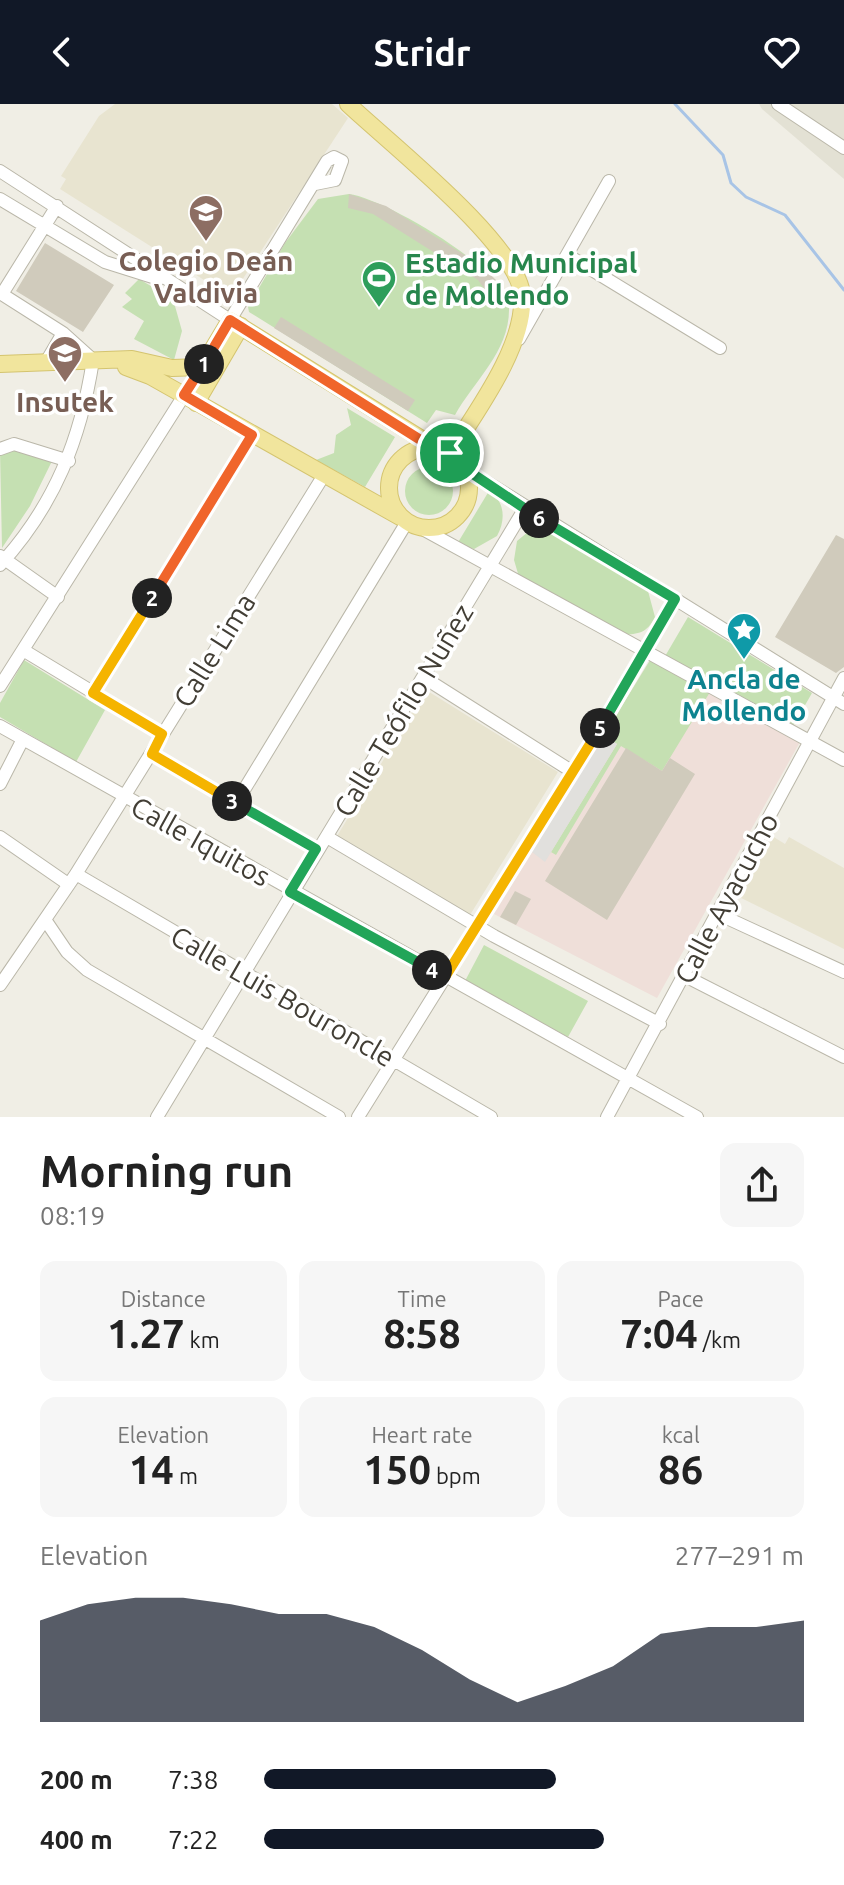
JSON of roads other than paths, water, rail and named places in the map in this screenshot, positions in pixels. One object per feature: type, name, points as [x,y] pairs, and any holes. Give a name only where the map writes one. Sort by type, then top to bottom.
[{"type":"main road","points":[[348,104],[473,220],[507,256],[523,295],[510,351],[443,451]]},
{"type":"main road","points":[[0,364],[132,359],[172,368],[202,367],[235,323]]},
{"type":"main road","points":[[190,399],[235,323]]},
{"type":"main road","points":[[93,360],[150,376],[409,522],[442,526],[459,514],[469,492],[464,468],[443,451],[235,323]]},
{"type":"main road","points":[[409,522],[389,488],[394,469],[408,453],[443,451]]},
{"type":"street","points":[[778,104],[844,148]]},
{"type":"street","points":[[0,171],[235,323],[315,184]]},
{"type":"street","points":[[510,351],[569,256],[609,181]]},
{"type":"street","points":[[0,199],[105,262],[170,283]]},
{"type":"street","points":[[57,206],[1,293],[63,333],[93,360],[85,412],[69,461],[2,560],[58,597]]},
{"type":"street","points":[[569,256],[720,348]]},
{"type":"street","points":[[46,362],[63,333]]},
{"type":"street","points":[[0,686],[190,399],[202,367]]},
{"type":"street","points":[[93,693],[252,435]]},
{"type":"street","points":[[0,449],[14,444],[69,461]]},
{"type":"street","points":[[464,468],[839,700]]},
{"type":"street","name":"Calle Lima","points":[[0,985],[46,921],[324,475]]},
{"type":"street","name":"Calle Teófilo Nuñez","points":[[157,1117],[290,892],[316,849],[327,837],[525,508]]},
{"type":"street","points":[[236,803],[409,522],[844,760]]},
{"type":"street","points":[[358,1117],[573,772],[675,599]]},
{"type":"street","points":[[23,650],[162,734]]},
{"type":"street","points":[[423,677],[573,772]]},
{"type":"street","name":"Calle Ayacucho","points":[[607,1117],[811,742],[839,700],[844,678]]},
{"type":"street","name":"Calle Iquitos","points":[[0,726],[290,892],[697,1117]]},
{"type":"street","points":[[0,784],[23,739]]},
{"type":"street","points":[[152,754],[316,849]]},
{"type":"street","name":"Calle Luis Bouroncle","points":[[0,837],[242,972],[491,1117]]},
{"type":"street","points":[[327,837],[564,976],[660,1024]]},
{"type":"street","points":[[716,913],[844,972]]},
{"type":"street","points":[[46,921],[67,952],[87,970],[339,1117]]},
{"type":"street","points":[[685,976],[844,1057]]},
{"type":"waterway","points":[[675,104],[723,155],[731,183],[746,197],[785,215],[844,290]]},
{"type":"place","name":"Colegio Deán Valdivia","points":[[206,243]]},
{"type":"place","name":"Estadio Municipal de Mollendo","points":[[379,309]]},
{"type":"place","name":"Insutek","points":[[65,384]]},
{"type":"place","name":"Ancla de Mollendo","points":[[744,661]]}]
